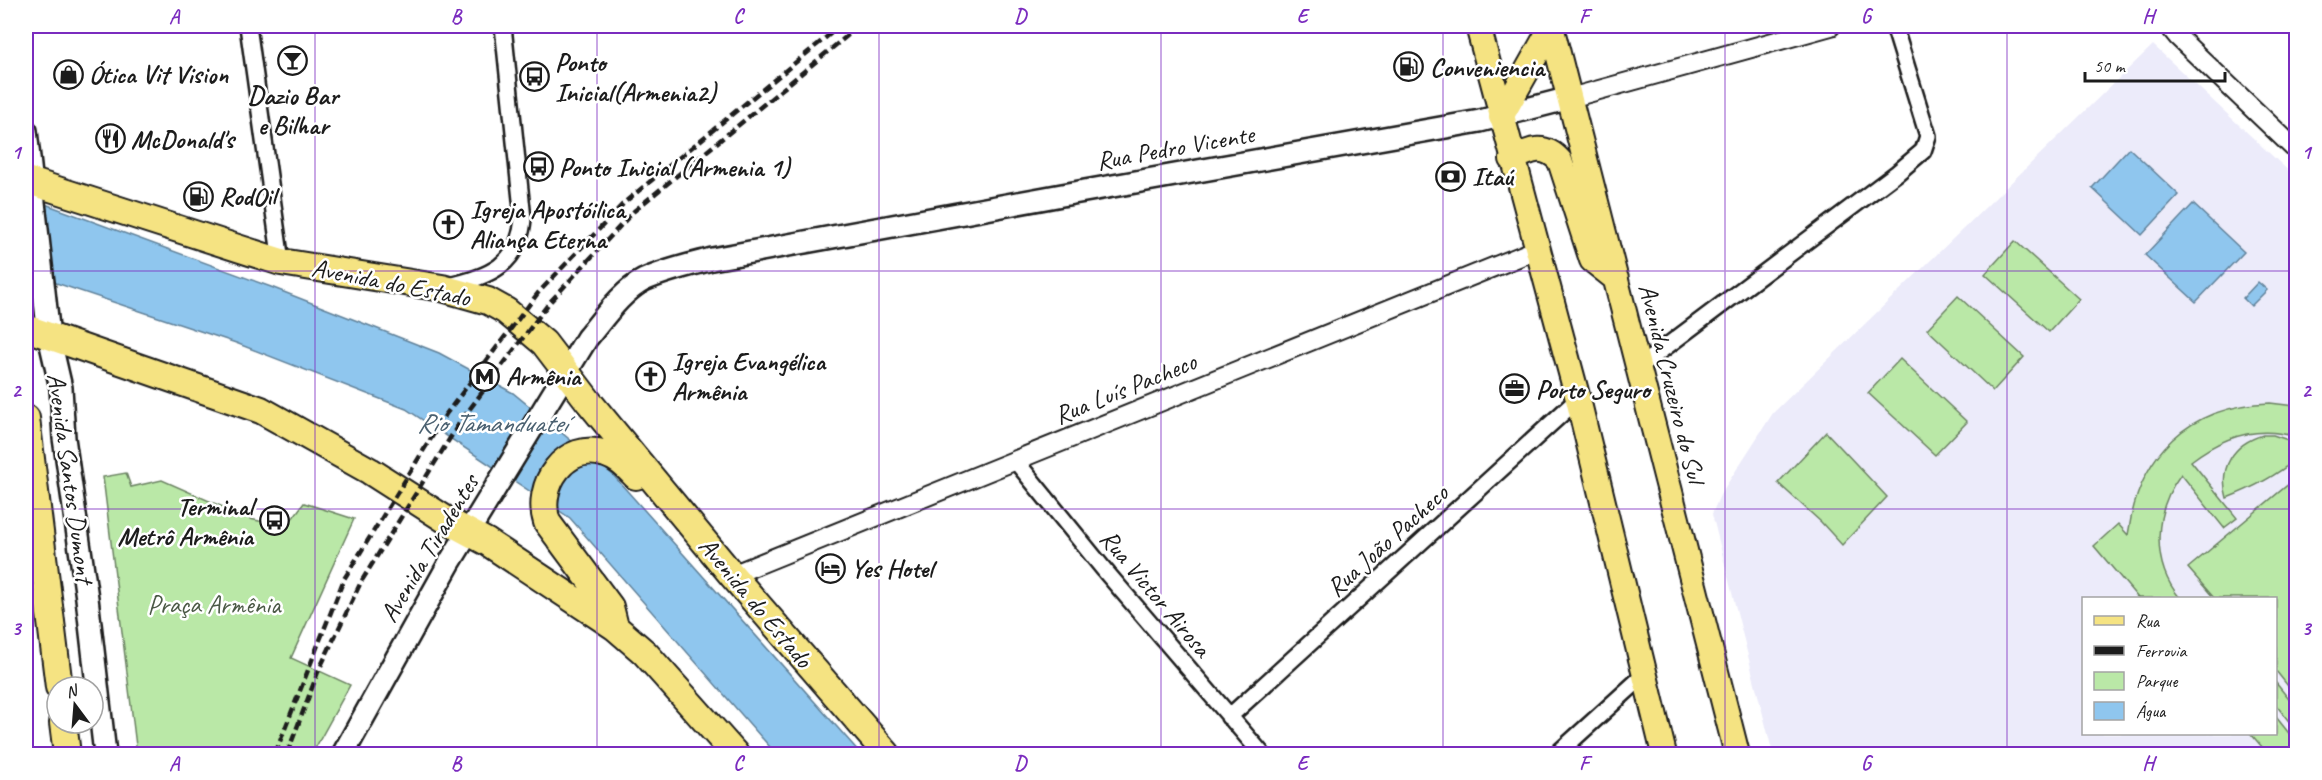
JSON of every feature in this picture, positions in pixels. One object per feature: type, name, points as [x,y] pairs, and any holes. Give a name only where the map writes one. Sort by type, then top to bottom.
[{"type":"highway","name":"Avenida do Estado","points":[[30,187],[281,262],[442,288],[488,301],[506,312],[544,343],[732,575],[887,754]]},
{"type":"highway","points":[[26,328],[261,410],[370,471],[467,533],[488,542],[615,627],[645,653],[735,754]]},
{"type":"highway","name":"Avenida Santos Dumont","points":[[26,418],[58,675]]},
{"type":"highway","points":[[615,627],[610,607],[552,532],[545,514],[544,493],[555,471],[568,460],[584,453],[596,452],[619,460],[655,494],[666,495]]},
{"type":"highway","points":[[65,735],[67,754]]},
{"type":"main road","points":[[1478,26],[1578,399],[1643,676],[1664,754]]},
{"type":"main road","points":[[1501,117],[1551,27]]},
{"type":"main road","name":"Avenida Cruzeiro do Sul","points":[[1551,27],[1737,754]]},
{"type":"main road","name":"Rua Pedro Vicente","points":[[567,373],[587,338],[627,294],[642,281],[676,268],[1019,203],[1501,117],[1570,98]]},
{"type":"main road","name":"Avenida Santos Dumont","points":[[26,131],[30,187],[50,336],[61,388],[64,438],[97,671],[105,754]]},
{"type":"main road","points":[[1512,159],[1534,150],[1546,150],[1560,161],[1592,260],[1616,279]]},
{"type":"main road","name":"Avenida Tiradentes","points":[[343,754],[467,533],[567,373]]},
{"type":"street","points":[[248,26],[281,262]]},
{"type":"street","points":[[442,288],[470,281],[504,263],[516,250],[522,237],[523,219],[503,26]]},
{"type":"street","name":"Rua Pedro Vicente","points":[[1570,98],[1831,26]]},
{"type":"street","points":[[1639,367],[1923,151],[1928,131],[1894,26]]},
{"type":"street","points":[[2169,26],[2296,150]]},
{"type":"street","name":"Rua Luís Pacheco","points":[[732,575],[1538,249]]},
{"type":"street","name":"Rua João Pacheco","points":[[1229,717],[1578,399]]},
{"type":"street","name":"Rua Victor Airosa","points":[[1015,460],[1262,754]]},
{"type":"street","points":[[1557,754],[1643,676]]},
{"type":"shaded area","points":[[2153,45],[2296,178],[2296,754],[1773,754],[1712,514],[1720,495],[1773,413]]},
{"type":"green space","points":[[2015,241],[2079,299],[2049,332],[1985,274]]},
{"type":"green space","points":[[1958,296],[2024,357],[1993,391],[1927,329]]},
{"type":"green space","points":[[1900,359],[1967,422],[1935,455],[1868,393]]},
{"type":"green space","points":[[2270,403],[2296,406],[2296,437],[2268,432],[2254,433],[2215,445],[2191,461],[2237,518],[2224,528],[2181,474],[2165,504],[2159,536],[2164,568],[2170,584],[2179,597],[2137,597],[2094,546],[2118,524],[2128,535],[2134,506],[2143,481],[2156,458],[2172,440],[2191,425],[2214,414],[2241,406]]},
{"type":"green space","points":[[1826,432],[1887,497],[1842,545],[1821,522],[1778,483]]},
{"type":"green space","points":[[2263,435],[2273,435],[2294,442],[2296,459],[2263,482],[2227,498],[2225,477],[2230,459],[2243,444]]},
{"type":"green space","name":"Praça Armênia","points":[[126,473],[131,487],[162,480],[250,519],[286,527],[304,503],[354,519],[291,658],[350,685],[312,754],[137,754],[103,477]]},
{"type":"green space","points":[[2296,478],[2296,696],[2277,672],[2277,597],[2213,597],[2188,568]]},
{"type":"green space","points":[[2277,684],[2296,708],[2296,737],[2292,732],[2295,729],[2277,706]]},
{"type":"green space","points":[[2277,718],[2296,742],[2296,754],[2268,754],[2252,735],[2277,735]]},
{"type":"water","points":[[2129,148],[2179,195],[2142,235],[2092,188]]},
{"type":"water","name":"Rio Tamanduateí","points":[[26,197],[271,287],[439,353],[513,393],[613,475],[861,754],[776,754],[570,518],[406,409],[236,343],[26,273]]},
{"type":"water","points":[[2193,204],[2244,252],[2196,302],[2145,255]]},
{"type":"water","points":[[2258,282],[2267,290],[2251,306],[2243,298]]},
{"type":"railway","points":[[275,754],[344,579],[446,414],[538,293],[625,202],[840,26]]},
{"type":"railway","points":[[287,754],[318,672],[361,582],[460,422],[549,303],[634,211],[859,26]]},
{"type":"place","name":"Dazio Bar e Bilhar","points":[[293,61]]},
{"type":"place","name":"Conveniencia","points":[[1409,67]]},
{"type":"place","name":"Ótica Vit Vision","points":[[68,74]]},
{"type":"place","name":"Ponto Inicial(Armenia2)","points":[[534,77]]},
{"type":"place","name":"McDonald's","points":[[110,139]]},
{"type":"place","name":"Ponto Inicial (Armenia 1)","points":[[538,167]]},
{"type":"place","name":"Itaú","points":[[1451,176]]},
{"type":"place","name":"RodOil","points":[[198,196]]},
{"type":"place","name":"Igreja Apostóilica Aliança Eterna","points":[[449,224]]},
{"type":"place","name":"Armênia","points":[[485,376]]},
{"type":"place","name":"Igreja Evangélica Armênia","points":[[651,376]]},
{"type":"place","name":"Porto Seguro","points":[[1515,389]]},
{"type":"place","name":"Terminal Metrô Armênia","points":[[274,521]]},
{"type":"place","name":"Yes Hotel","points":[[830,568]]}]
